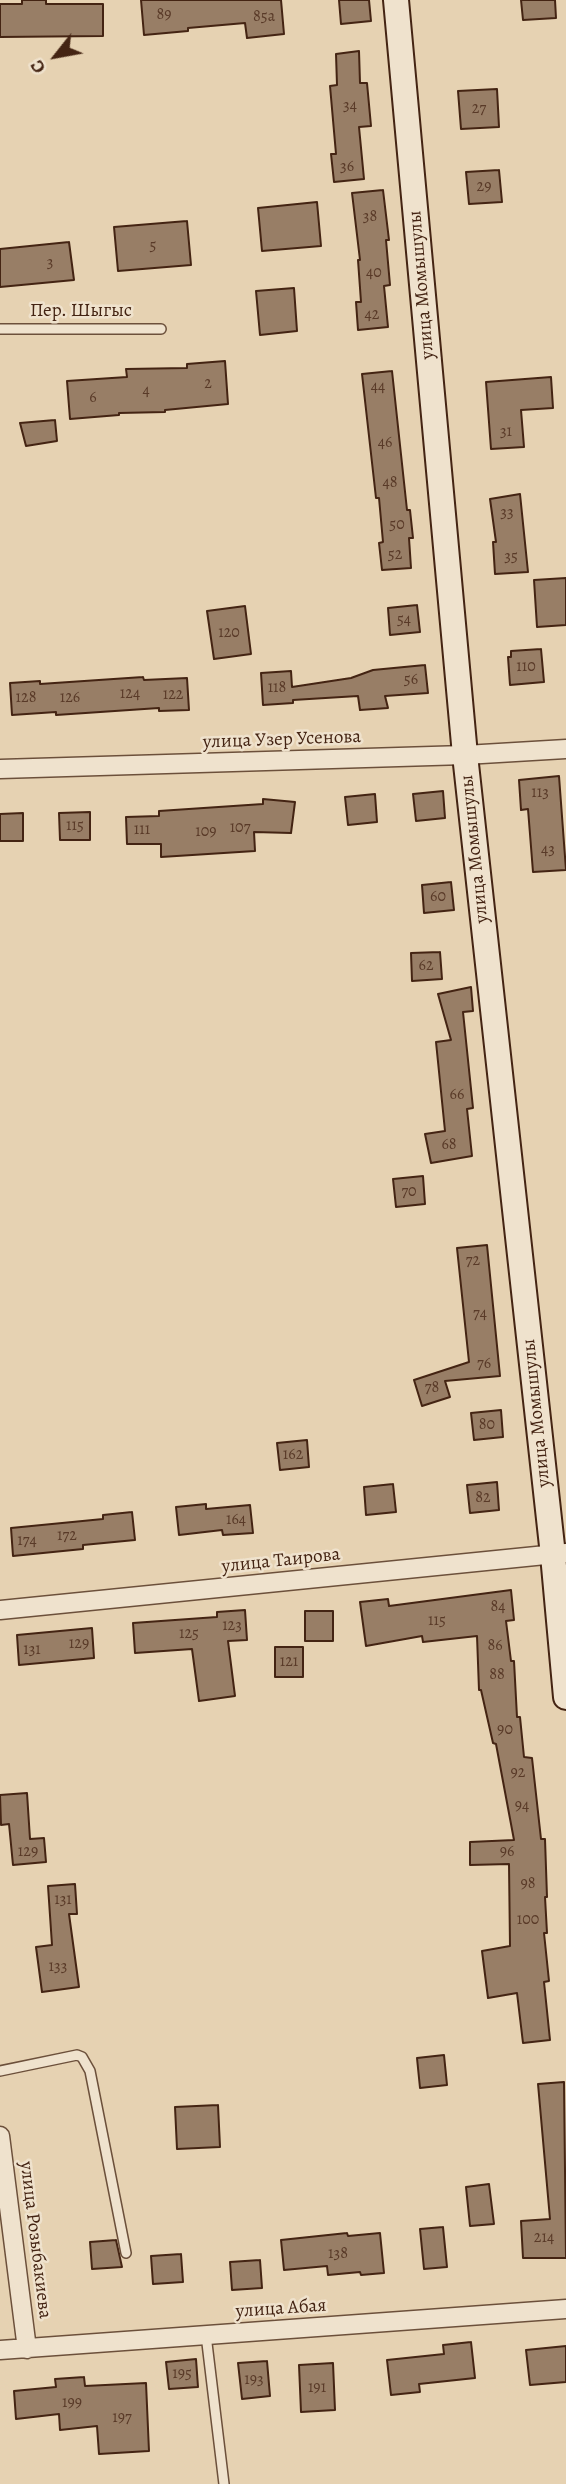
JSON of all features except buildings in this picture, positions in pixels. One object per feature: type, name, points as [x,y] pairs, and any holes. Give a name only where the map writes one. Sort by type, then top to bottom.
[{"type":"street","name":"улица Момышулы","points":[[396,0],[465,755],[559,1554],[566,1697]]},
{"type":"street","name":"улица Узер Усенова","points":[[0,769],[465,755],[566,749]]},
{"type":"street","name":"улица Таирова","points":[[0,1610],[559,1554]]},
{"type":"street","name":"улица Розыбакиева","points":[[0,2136],[27,2349]]},
{"type":"street","name":"улица Абая","points":[[0,2350],[566,2309]]},
{"type":"lane","name":"Пер. Шыгыс","points":[[0,329],[162,329]]},
{"type":"lane","points":[[0,2071],[77,2055],[82,2057],[90,2071],[126,2253]]},
{"type":"lane","points":[[206,2336],[224,2484]]}]
